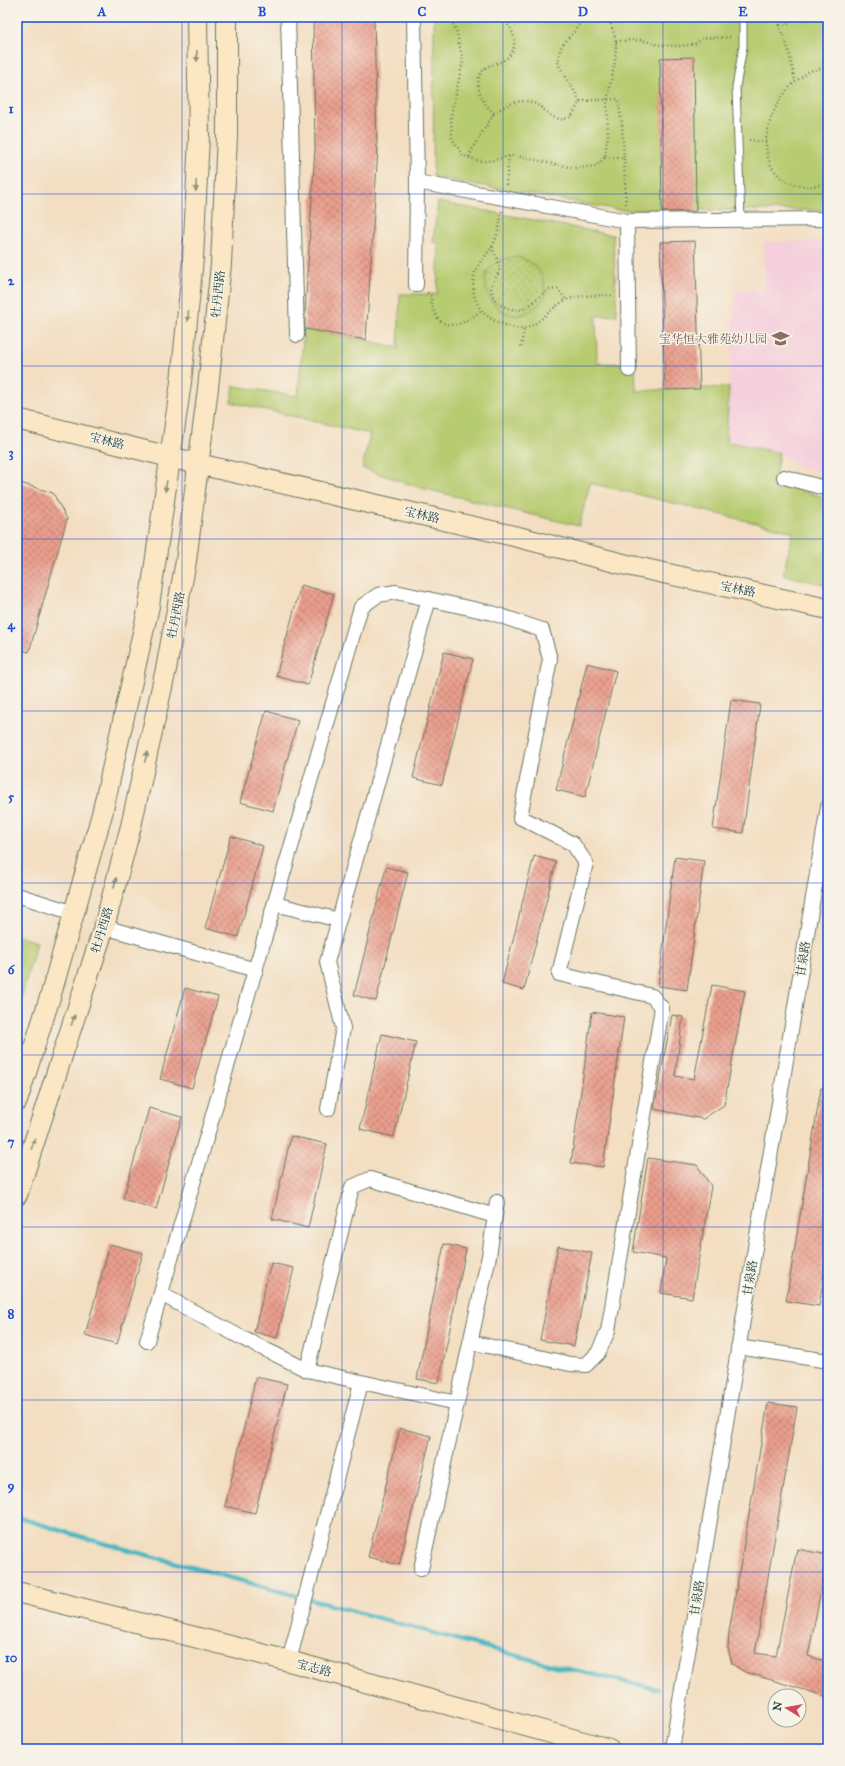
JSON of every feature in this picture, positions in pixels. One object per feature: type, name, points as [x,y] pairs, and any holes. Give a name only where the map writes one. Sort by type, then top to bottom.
[{"type":"street","points":[[17,1101],[51,994],[102,814],[148,606],[181,382],[193,258],[198,138],[197,17]]},
{"type":"street","name":"牡丹西路","points":[[17,1195],[104,926],[131,826],[166,669],[186,561],[221,264],[227,136],[227,17]]},
{"type":"street","points":[[288,17],[297,335]]},
{"type":"street","points":[[414,17],[418,182],[416,285]]},
{"type":"street","points":[[418,182],[627,221],[828,219]]},
{"type":"street","points":[[627,221],[629,370]]},
{"type":"street","name":"宝林路","points":[[17,419],[198,464],[518,537],[627,565],[828,609]]},
{"type":"street","points":[[784,477],[828,489]]},
{"type":"street","points":[[147,1341],[361,607],[378,594],[396,592],[492,613],[542,630],[550,659],[520,817],[573,844],[586,863],[559,974],[652,996],[662,1008],[608,1331],[598,1352],[586,1365],[570,1364],[470,1342]]},
{"type":"street","points":[[328,1109],[342,1028],[327,962],[429,599]]},
{"type":"street","name":"甘泉路","points":[[672,1749],[828,807]]},
{"type":"street","points":[[17,895],[74,912]]},
{"type":"street","points":[[275,904],[339,920]]},
{"type":"street","points":[[104,926],[256,970]]},
{"type":"street","points":[[307,1370],[352,1187],[370,1179],[495,1216]]},
{"type":"street","points":[[422,1569],[489,1256],[497,1202]]},
{"type":"street","points":[[161,1294],[242,1338],[307,1370],[360,1383],[457,1403]]},
{"type":"street","points":[[738,1347],[828,1361]]},
{"type":"street","points":[[289,1661],[360,1383]]},
{"type":"street","name":"宝志路","points":[[17,1592],[289,1661],[609,1749]]},
{"type":"lane","points":[[741,220],[736,87],[743,47],[742,17]]},
{"type":"path","points":[[449,17],[456,30],[463,61],[451,115],[452,138],[463,156],[481,161],[496,160],[509,155],[574,168],[596,166],[605,157],[608,134],[607,100],[615,62],[616,41],[609,17]]},
{"type":"path","points":[[494,113],[487,108],[481,99],[478,80],[483,70],[505,60],[513,50],[515,38],[508,24],[499,17]]},
{"type":"path","points":[[580,101],[558,64],[561,47],[579,27],[581,17]]},
{"type":"path","points":[[776,17],[788,48],[795,81]]},
{"type":"path","points":[[780,25],[787,25],[795,17]]},
{"type":"path","points":[[616,41],[640,40],[659,45],[681,46],[695,44],[704,38],[743,36]]},
{"type":"path","points":[[828,68],[812,70],[795,81],[780,97],[767,128],[766,142],[770,163],[779,175],[788,182],[810,187],[821,186],[828,182]]},
{"type":"path","points":[[580,101],[618,98],[622,123],[627,221]]},
{"type":"path","points":[[468,157],[476,140],[487,126],[494,113],[508,103],[528,101],[540,107],[548,114],[561,120],[572,116],[580,101]]},
{"type":"path","points":[[738,139],[766,142]]},
{"type":"path","points":[[509,155],[498,232],[492,247],[479,261],[474,278],[475,299],[480,311],[496,323],[524,329],[537,323],[566,300],[576,297],[628,295]]},
{"type":"path","points":[[605,157],[624,158]]},
{"type":"path","points":[[492,247],[499,266],[498,273],[492,282],[491,290],[497,302],[508,308],[520,310],[532,305],[548,290],[558,289],[566,300]]},
{"type":"path","points":[[416,285],[431,296],[432,306],[436,316],[442,322],[456,325],[463,323],[471,319],[480,311]]},
{"type":"path","points":[[521,347],[524,329]]},
{"type":"shaded area","name":"宝华恒大雅苑幼儿园","points":[[828,241],[828,474],[794,464],[779,453],[726,441],[735,288],[764,291],[764,242]]},
{"type":"green space","points":[[434,17],[828,17],[828,210],[619,210],[433,177]]},
{"type":"green space","points":[[438,202],[613,235],[617,315],[596,316],[597,363],[635,364],[636,391],[729,387],[726,441],[779,453],[774,483],[828,498],[828,585],[783,575],[793,532],[590,483],[579,526],[421,488],[362,468],[370,434],[231,402],[234,386],[298,396],[304,329],[366,340],[398,348],[400,294],[437,294],[439,244],[433,242]]},
{"type":"green space","points":[[517,257],[536,266],[544,282],[545,297],[530,311],[524,314],[514,315],[504,312],[495,305],[489,296],[486,286],[486,276],[491,267],[501,260]]},
{"type":"green space","points":[[17,936],[37,942],[17,1012]]},
{"type":"building","points":[[313,17],[374,17],[378,148],[366,340],[305,329],[315,148]]},
{"type":"building","points":[[694,57],[696,211],[662,212],[660,58]]},
{"type":"building","points":[[695,241],[700,389],[665,390],[660,242]]},
{"type":"building","points":[[17,482],[53,493],[67,519],[29,652],[17,649]]},
{"type":"building","points":[[301,585],[334,594],[308,685],[276,676]]},
{"type":"building","points":[[444,652],[473,659],[442,785],[413,778]]},
{"type":"building","points":[[587,663],[616,671],[585,797],[556,790]]},
{"type":"building","points":[[731,700],[760,704],[743,833],[713,829]]},
{"type":"building","points":[[266,711],[298,720],[273,811],[240,802]]},
{"type":"building","points":[[231,836],[263,846],[238,937],[205,928]]},
{"type":"building","points":[[534,856],[556,862],[524,990],[502,984]]},
{"type":"building","points":[[675,857],[704,861],[687,990],[658,986]]},
{"type":"building","points":[[386,867],[408,872],[376,1001],[354,995]]},
{"type":"building","points":[[712,985],[745,991],[724,1105],[703,1119],[654,1109],[672,1015],[683,1017],[675,1076],[694,1079]]},
{"type":"building","points":[[185,988],[218,997],[192,1088],[160,1079]]},
{"type":"building","points":[[592,1012],[624,1017],[603,1167],[571,1163]]},
{"type":"building","points":[[382,1034],[416,1042],[394,1137],[360,1129]]},
{"type":"building","points":[[821,1088],[828,1089],[828,1249],[819,1306],[786,1301]]},
{"type":"building","points":[[149,1108],[182,1117],[156,1209],[123,1199]]},
{"type":"building","points":[[291,1136],[327,1144],[308,1228],[272,1219]]},
{"type":"building","points":[[648,1158],[697,1165],[711,1186],[692,1298],[661,1293],[666,1258],[633,1252]]},
{"type":"building","points":[[110,1244],[143,1253],[117,1344],[85,1335]]},
{"type":"building","points":[[444,1244],[466,1249],[439,1383],[417,1379]]},
{"type":"building","points":[[558,1246],[592,1253],[574,1346],[540,1340]]},
{"type":"building","points":[[271,1263],[294,1268],[277,1338],[254,1332]]},
{"type":"building","points":[[256,1377],[287,1384],[255,1513],[225,1506]]},
{"type":"building","points":[[768,1403],[797,1407],[755,1653],[776,1656],[797,1549],[828,1555],[808,1656],[828,1662],[828,1697],[807,1691],[807,1688],[798,1688],[745,1672],[732,1664],[728,1648],[729,1632]]},
{"type":"building","points":[[400,1428],[431,1436],[399,1565],[368,1557]]},
{"type":"waterway","points":[[17,1517],[92,1540],[555,1666],[658,1689]]},
{"type":"place","name":"宝华恒大雅苑幼儿园","points":[[780,339]]}]
